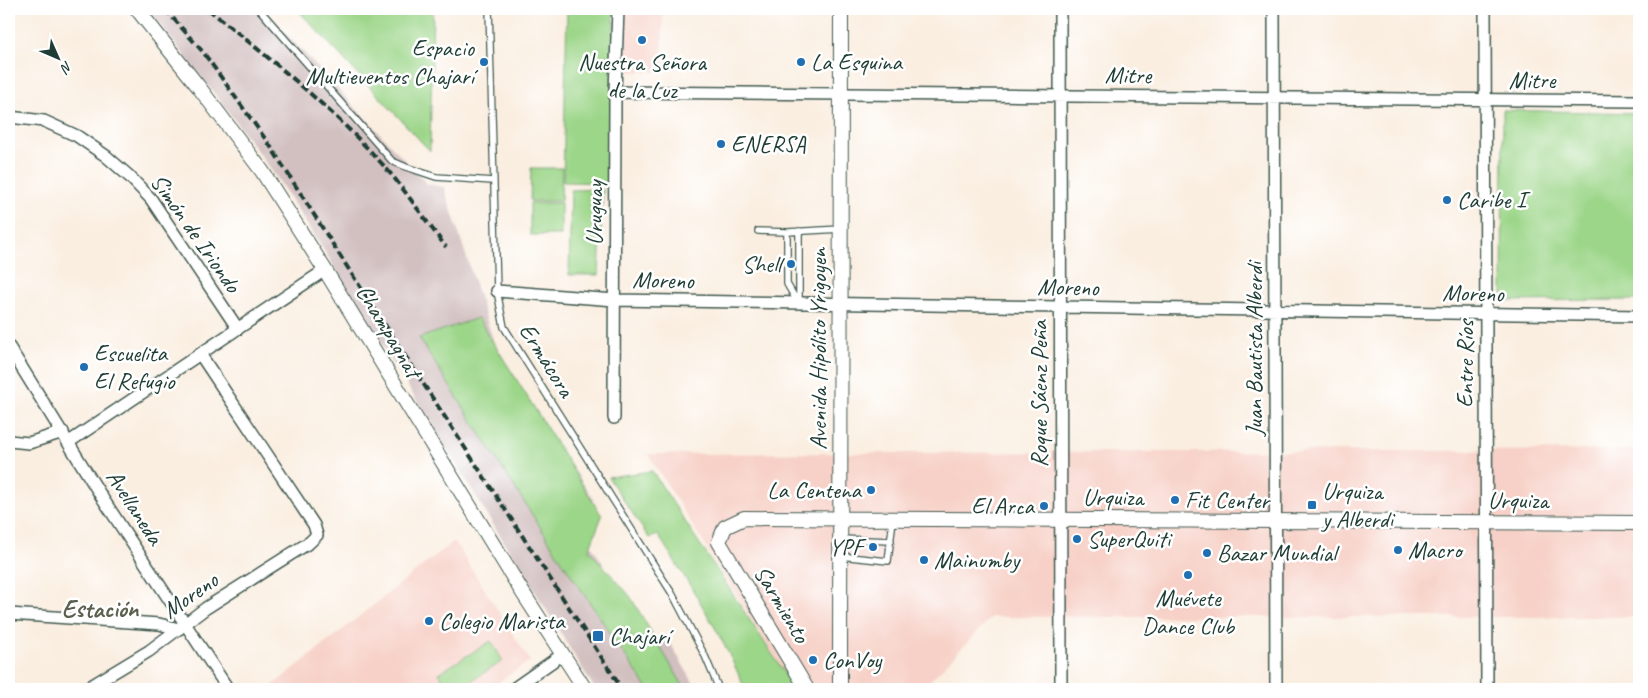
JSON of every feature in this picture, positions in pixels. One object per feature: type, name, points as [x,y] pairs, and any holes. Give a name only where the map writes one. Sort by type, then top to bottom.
[{"type":"street","name":"Champagnat","points":[[137,9],[262,171],[325,270],[521,590],[585,689]]},
{"type":"street","name":"Uruguay","points":[[614,418],[615,92],[618,9]]},
{"type":"street","name":"Avenida Hipólito Yrigoyen","points":[[840,689],[841,9]]},
{"type":"street","name":"Roque Sáenz Peña","points":[[1060,9],[1061,689]]},
{"type":"street","name":"Juan Bautista Alberdi","points":[[1274,9],[1276,689]]},
{"type":"street","name":"Entre Ríos","points":[[1486,9],[1487,689]]},
{"type":"street","name":"Mitre","points":[[615,92],[1639,101]]},
{"type":"street","name":"Simón de Iriondo","points":[[9,117],[44,121],[76,136],[106,156],[130,177],[151,199],[238,329]]},
{"type":"street","points":[[69,442],[325,270]]},
{"type":"street","name":"Moreno","points":[[497,291],[615,300],[841,305],[1639,316]]},
{"type":"street","name":"Avellaneda","points":[[9,347],[183,627],[228,689]]},
{"type":"street","name":"Moreno","points":[[86,689],[148,651],[183,627],[206,608],[310,542],[317,535],[314,525],[200,354]]},
{"type":"street","points":[[9,442],[29,443],[63,432]]},
{"type":"street","name":"Urquiza","points":[[719,542],[725,527],[744,518],[1639,523]]},
{"type":"street","name":"Sarmiento","points":[[719,542],[807,689]]},
{"type":"street","points":[[9,614],[183,627]]},
{"type":"street","points":[[513,689],[563,654]]},
{"type":"lane","points":[[259,9],[392,161],[406,168],[436,177],[493,181]]},
{"type":"lane","name":"Ermácora","points":[[489,9],[497,291],[504,327],[673,595],[720,689]]},
{"type":"lane","points":[[758,232],[841,229]]},
{"type":"lane","points":[[799,231],[799,304]]},
{"type":"lane","points":[[787,232],[787,284],[799,304]]},
{"type":"lane","points":[[840,556],[888,562],[893,518]]},
{"type":"lane","points":[[840,539],[891,541]]},
{"type":"shaded area","points":[[148,9],[263,9],[427,184],[444,187],[495,346],[513,379],[594,500],[583,531],[648,638],[666,636],[697,689],[595,689],[323,249],[277,178],[228,111]]},
{"type":"shaded area","name":"Nuestra Señora de la Luz","points":[[623,9],[663,9],[662,72],[622,72]]},
{"type":"shaded area","points":[[1639,450],[1639,617],[992,617],[922,689],[795,689],[648,454]]},
{"type":"shaded area","name":"Colegio Marista","points":[[454,541],[530,661],[488,689],[268,689]]},
{"type":"green space","points":[[297,9],[433,9],[430,151]]},
{"type":"green space","points":[[567,9],[614,9],[611,183],[563,182]]},
{"type":"green space","points":[[1503,110],[1639,113],[1639,300],[1502,301]]},
{"type":"green space","points":[[531,168],[562,168],[561,201],[530,201]]},
{"type":"green space","points":[[603,189],[599,275],[569,275],[571,190]]},
{"type":"green space","points":[[530,203],[561,203],[561,235],[530,235]]},
{"type":"green space","points":[[478,318],[602,516],[589,550],[630,596],[685,689],[648,689],[567,569],[419,338]]},
{"type":"green space","points":[[652,471],[795,689],[745,689],[716,629],[658,535],[649,538],[608,477]]},
{"type":"green space","points":[[491,641],[503,661],[458,689],[448,689],[439,673]]},
{"type":"railway","points":[[165,9],[203,52],[269,144],[622,689]]},
{"type":"railway","points":[[208,9],[343,123],[384,166],[446,247]]},
{"type":"place","name":"Nuestra Señora de la Luz","points":[[642,40]]},
{"type":"place","name":"Espacio Multieventos Chajarí","points":[[484,62]]},
{"type":"place","name":"La Esquina","points":[[801,62]]},
{"type":"place","name":"ENERSA","points":[[721,144]]},
{"type":"place","name":"Caribe I","points":[[1447,200]]},
{"type":"place","name":"Shell","points":[[791,264]]},
{"type":"place","name":"Escuelita El Refugio","points":[[84,367]]},
{"type":"place","name":"La Centena","points":[[871,490]]},
{"type":"place","name":"Fit Center","points":[[1175,500]]},
{"type":"place","name":"Urquiza y Alberdi","points":[[1312,505]]},
{"type":"place","name":"El Arca","points":[[1044,506]]},
{"type":"place","name":"SuperQuiti","points":[[1077,539]]},
{"type":"place","name":"YPF","points":[[873,547]]},
{"type":"place","name":"Macro","points":[[1398,550]]},
{"type":"place","name":"Bazar Mundial","points":[[1207,553]]},
{"type":"place","name":"Mainumby","points":[[924,560]]},
{"type":"place","name":"Muévete Dance Club","points":[[1188,575]]},
{"type":"place","name":"Colegio Marista","points":[[429,621]]},
{"type":"place","name":"Chajarí","points":[[598,636]]},
{"type":"place","name":"ConVoy","points":[[813,660]]},
{"type":"district","name":"Estación","points":[[100,609]]}]
